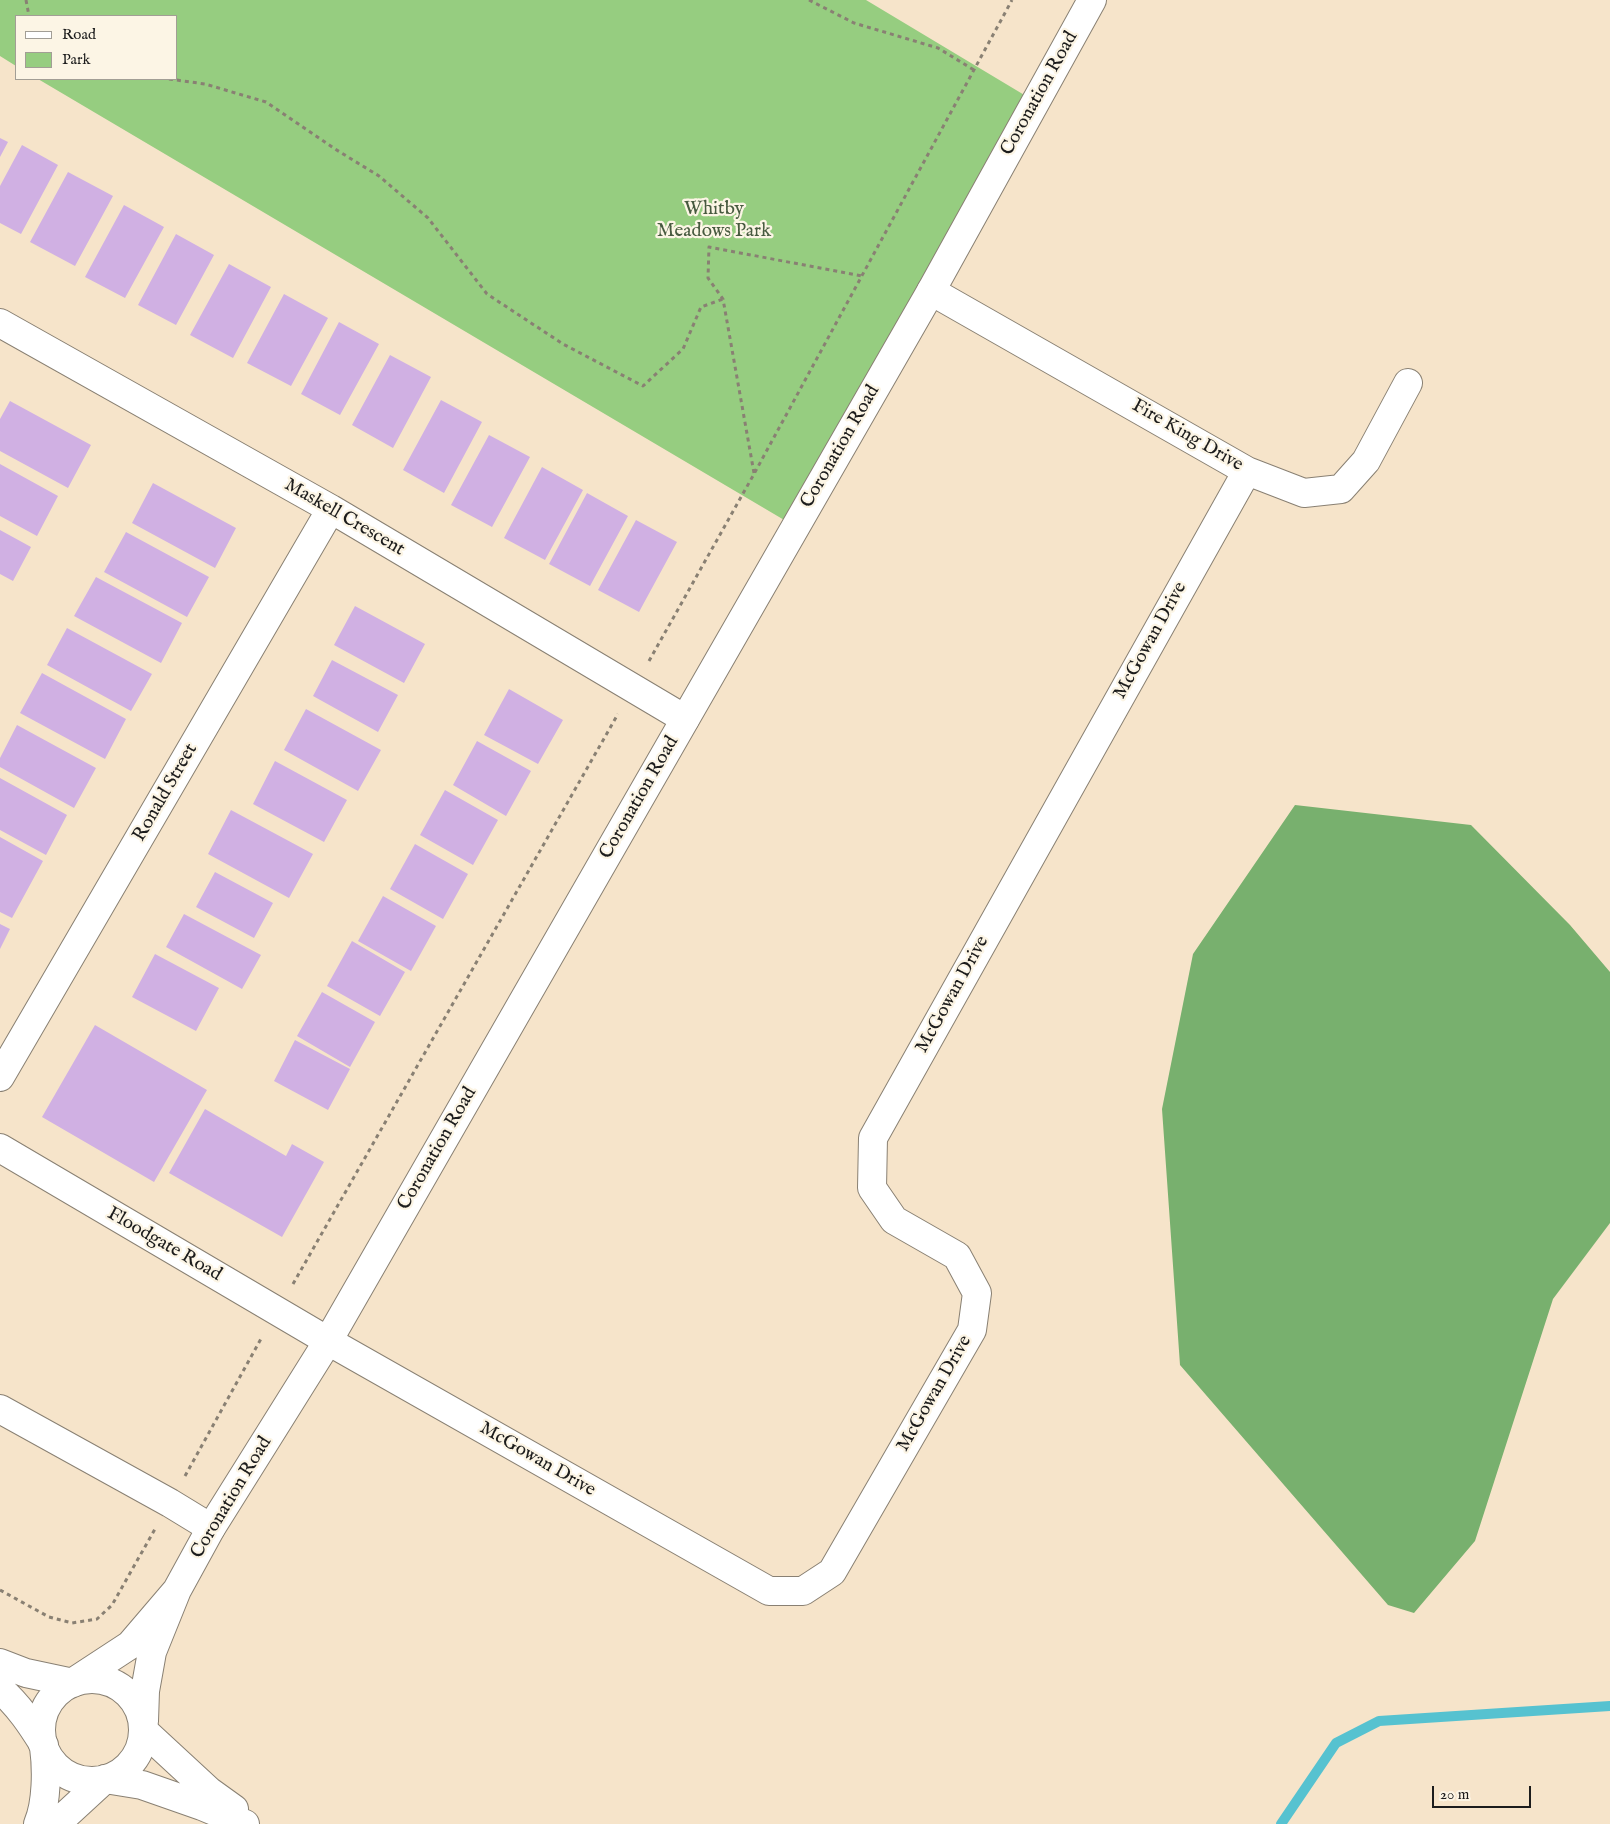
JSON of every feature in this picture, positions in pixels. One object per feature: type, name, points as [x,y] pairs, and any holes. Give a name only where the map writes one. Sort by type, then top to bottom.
[{"type":"street","name":"Coronation Road","points":[[144,1730],[145,1692],[152,1652],[177,1590],[212,1528],[328,1341],[931,291],[1092,0]]},
{"type":"street","name":"Fire King Drive","points":[[931,291],[1247,471],[1304,493],[1341,489],[1366,462],[1408,383]]},
{"type":"street","name":"Maskell Crescent","points":[[0,323],[331,509],[685,719]]},
{"type":"street","name":"McGowan Drive","points":[[328,1341],[769,1591],[803,1591],[832,1572],[972,1330],[977,1293],[957,1256],[894,1220],[888,1212],[872,1188],[873,1138],[1247,471]]},
{"type":"street","name":"Ronald Street","points":[[0,1077],[331,509]]},
{"type":"street","name":"Floodgate Road","points":[[0,1148],[328,1341]]},
{"type":"street","points":[[0,1409],[212,1528]]},
{"type":"street","name":"Coronation Road","points":[[73,1682],[130,1645],[177,1590]]},
{"type":"street","points":[[0,1663],[26,1673],[73,1682]]},
{"type":"street","points":[[38,1824],[47,1767],[42,1720],[48,1704],[58,1691],[73,1682],[89,1679],[105,1681],[120,1687],[133,1699],[140,1714],[144,1730],[141,1746],[133,1761],[121,1773],[105,1780],[56,1824]]},
{"type":"street","points":[[0,1689],[14,1702],[30,1722],[57,1767],[71,1777],[88,1781],[105,1780],[142,1785],[202,1806],[245,1824]]},
{"type":"street","points":[[144,1730],[209,1791],[253,1824]]},
{"type":"path","points":[[26,0],[29,15]]},
{"type":"path","points":[[808,0],[854,23],[938,48],[974,70]]},
{"type":"path","points":[[656,650],[1012,0]]},
{"type":"path","points":[[176,80],[205,84],[266,102],[334,149],[379,176],[428,218],[487,294],[562,344],[643,386],[683,349],[701,308],[723,300]]},
{"type":"path","points":[[754,474],[723,300],[708,278],[709,247],[862,276]]},
{"type":"path","points":[[298,1276],[604,739]]},
{"type":"path","points":[[182,1481],[250,1357]]},
{"type":"path","points":[[0,1590],[49,1617],[72,1623],[97,1619],[112,1605],[154,1530]]},
{"type":"green space","name":"Whitby Meadows Park","points":[[0,0],[866,0],[1036,102],[796,527],[40,80],[178,80],[178,15],[15,15],[15,65],[0,56]]},
{"type":"green space","points":[[1295,805],[1471,825],[1570,925],[1610,972],[1610,1223],[1553,1299],[1475,1541],[1414,1613],[1388,1605],[1180,1365],[1162,1109],[1193,954]]},
{"type":"building","points":[[0,138],[8,142],[0,157]]},
{"type":"building","points":[[22,145],[58,165],[21,234],[0,223],[0,186]]},
{"type":"building","points":[[68,172],[113,196],[75,266],[30,242]]},
{"type":"building","points":[[124,205],[164,227],[125,298],[85,277]]},
{"type":"building","points":[[176,234],[214,255],[176,325],[138,305]]},
{"type":"building","points":[[229,264],[271,287],[233,358],[190,335]]},
{"type":"building","points":[[284,294],[328,318],[291,386],[247,363]]},
{"type":"building","points":[[339,322],[379,344],[340,415],[301,394]]},
{"type":"building","points":[[390,355],[431,377],[393,448],[352,425]]},
{"type":"building","points":[[441,400],[482,422],[444,493],[403,470]]},
{"type":"building","points":[[10,401],[91,445],[68,488],[0,451],[0,419]]},
{"type":"building","points":[[489,435],[530,457],[492,527],[451,505]]},
{"type":"building","points":[[0,464],[58,496],[37,536],[0,516]]},
{"type":"building","points":[[542,467],[583,490],[545,560],[504,538]]},
{"type":"building","points":[[153,483],[236,528],[215,568],[132,523]]},
{"type":"building","points":[[587,493],[628,516],[590,586],[549,564]]},
{"type":"building","points":[[636,520],[677,542],[639,612],[598,590]]},
{"type":"building","points":[[0,530],[31,547],[13,581],[0,574]]},
{"type":"building","points":[[126,532],[209,577],[187,617],[104,572]]},
{"type":"building","points":[[96,577],[182,623],[161,663],[74,616]]},
{"type":"building","points":[[355,606],[425,644],[404,683],[334,645]]},
{"type":"building","points":[[67,628],[152,674],[131,711],[47,665]]},
{"type":"building","points":[[332,660],[398,695],[378,732],[313,696]]},
{"type":"building","points":[[42,673],[126,719],[105,759],[20,713]]},
{"type":"building","points":[[509,689],[563,720],[538,764],[484,735]]},
{"type":"building","points":[[306,709],[381,750],[358,791],[284,750]]},
{"type":"building","points":[[17,725],[96,768],[74,808],[0,767],[0,758]]},
{"type":"building","points":[[477,741],[531,771],[506,816],[453,785]]},
{"type":"building","points":[[275,761],[347,800],[324,842],[253,804]]},
{"type":"building","points":[[0,778],[67,815],[46,855],[0,830]]},
{"type":"building","points":[[445,790],[498,820],[473,865],[420,835]]},
{"type":"building","points":[[231,810],[313,854],[289,898],[208,854]]},
{"type":"building","points":[[0,837],[43,861],[12,918],[0,912]]},
{"type":"building","points":[[415,844],[468,874],[443,919],[390,889]]},
{"type":"building","points":[[215,872],[273,903],[254,938],[196,907]]},
{"type":"building","points":[[383,896],[436,926],[411,971],[358,941]]},
{"type":"building","points":[[184,914],[261,955],[242,989],[166,947]]},
{"type":"building","points":[[0,924],[10,929],[0,949]]},
{"type":"building","points":[[352,941],[405,972],[380,1016],[327,986]]},
{"type":"building","points":[[155,954],[219,988],[196,1031],[132,997]]},
{"type":"building","points":[[322,992],[375,1022],[350,1067],[297,1036]]},
{"type":"building","points":[[95,1025],[207,1090],[154,1182],[42,1117]]},
{"type":"building","points":[[295,1040],[350,1069],[328,1110],[274,1081]]},
{"type":"building","points":[[205,1109],[286,1156],[292,1144],[324,1162],[282,1237],[169,1173]]},
{"type":"waterway","points":[[1281,1824],[1336,1743],[1379,1721],[1610,1706]]}]
